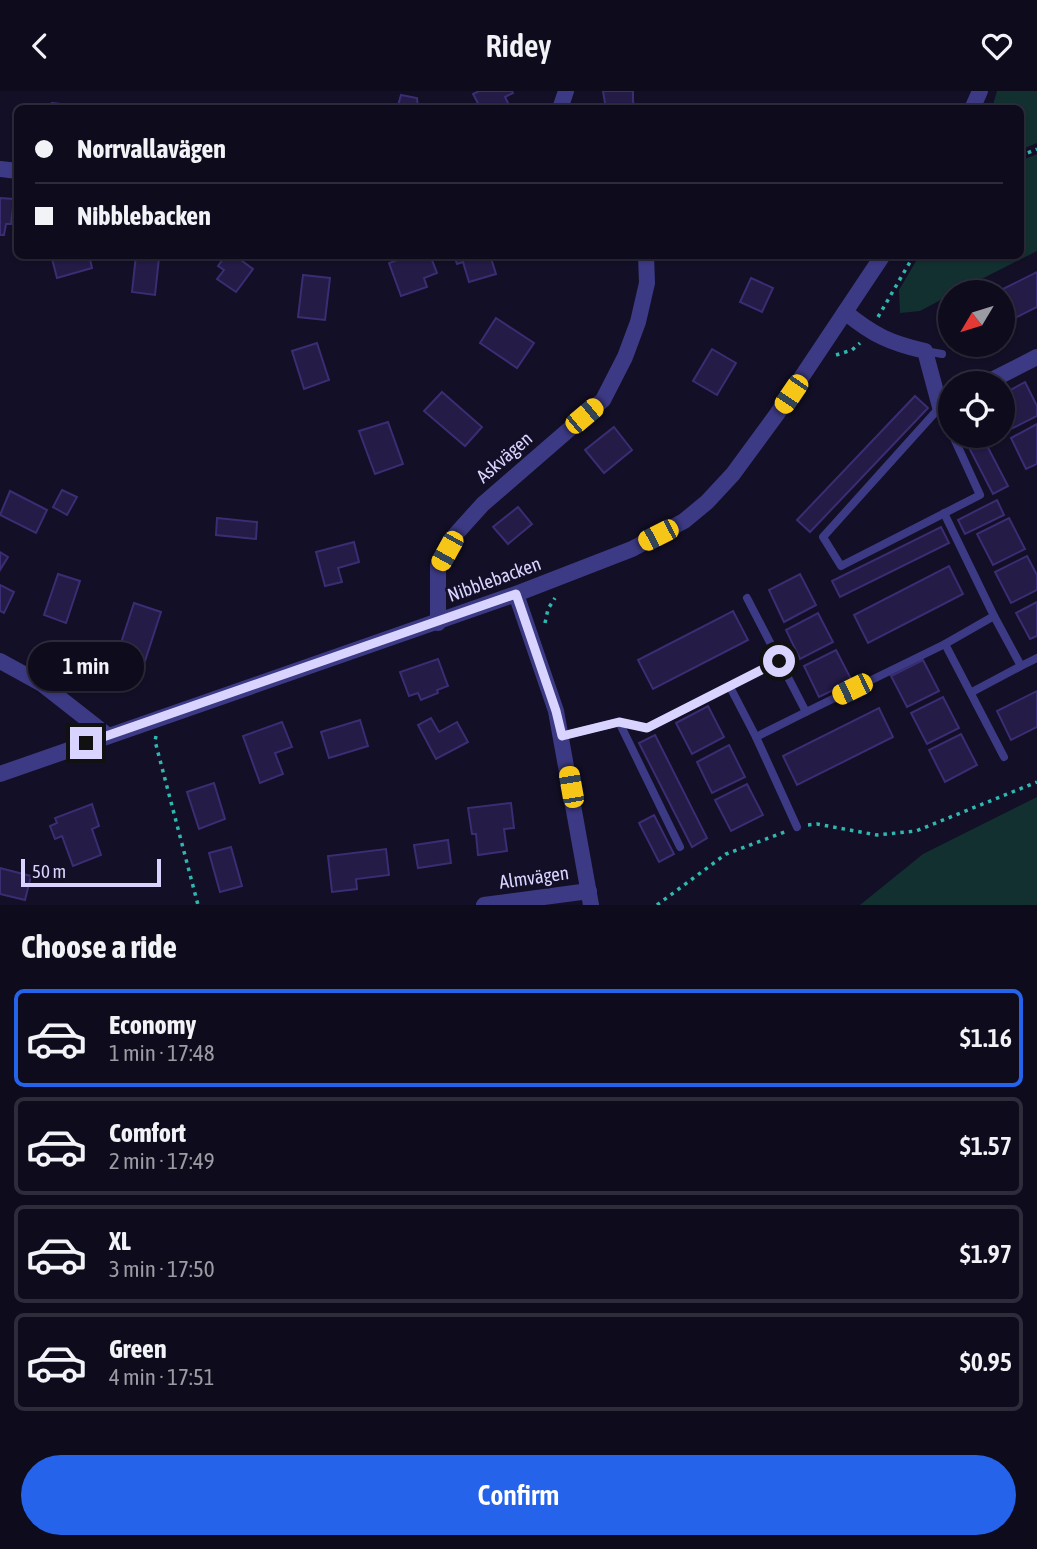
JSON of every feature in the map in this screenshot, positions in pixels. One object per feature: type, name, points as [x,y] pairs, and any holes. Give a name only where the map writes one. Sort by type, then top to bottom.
[{"type":"street","name":"Askvägen","points":[[438,622],[438,566],[456,535],[483,504],[603,400],[625,357],[638,322],[647,283],[646,259]]},
{"type":"street","name":"Nibblebacken","points":[[0,774],[516,594],[632,549],[684,520],[707,502],[733,474],[777,414],[880,259]]},
{"type":"street","points":[[845,312],[870,332],[899,345],[925,351],[938,385]]},
{"type":"street","points":[[1010,371],[1037,357]]},
{"type":"street","points":[[516,594],[556,711],[590,898]]},
{"type":"street","points":[[0,661],[42,684],[107,735]]},
{"type":"street","name":"Almvägen","points":[[484,905],[590,898]]},
{"type":"lane","points":[[925,351],[938,353]]},
{"type":"lane","points":[[938,412],[823,537],[841,566],[980,495],[958,448]]},
{"type":"lane","points":[[944,513],[1021,666]]},
{"type":"lane","points":[[747,598],[806,712]]},
{"type":"lane","points":[[756,737],[945,644],[994,616]]},
{"type":"lane","points":[[945,644],[1004,757]]},
{"type":"lane","points":[[972,692],[1037,658]]},
{"type":"lane","points":[[562,736],[619,722],[647,728],[779,661]]},
{"type":"lane","points":[[730,687],[797,827]]},
{"type":"lane","points":[[619,722],[680,847]]},
{"type":"path","points":[[831,357],[852,351],[870,332],[912,259]]},
{"type":"path","points":[[544,630],[548,609],[555,599],[564,594]]},
{"type":"path","points":[[152,721],[198,905]]},
{"type":"path","points":[[657,905],[726,854],[797,827],[817,824],[877,835],[916,831],[1037,782]]},
{"type":"green space","points":[[997,91],[1037,91],[1037,143],[1024,148],[1024,105],[993,105]]},
{"type":"green space","points":[[1037,154],[1037,251],[1024,258],[1024,159]]},
{"type":"green space","points":[[917,259],[1021,259],[980,280],[938,280],[938,301],[920,311],[900,313],[899,290]]},
{"type":"green space","points":[[1037,797],[1037,905],[860,905],[923,854]]},
{"type":"building","points":[[479,91],[513,93],[505,97],[509,105],[479,105],[473,94]]},
{"type":"building","points":[[603,91],[633,91],[635,105],[605,105]]},
{"type":"building","points":[[401,95],[417,98],[418,105],[398,105]]},
{"type":"building","points":[[0,198],[14,199],[11,224],[6,224],[4,235],[0,235]]},
{"type":"building","points":[[52,259],[90,259],[92,268],[57,278]]},
{"type":"building","points":[[136,259],[159,259],[155,295],[132,292]]},
{"type":"building","points":[[223,259],[239,259],[253,269],[236,292],[217,279],[224,270],[218,266]]},
{"type":"building","points":[[400,259],[432,259],[437,273],[424,278],[427,287],[401,296],[389,263]]},
{"type":"building","points":[[455,259],[491,259],[496,274],[469,282],[463,262],[457,264]]},
{"type":"building","points":[[1037,272],[1037,307],[1015,318],[1015,283]]},
{"type":"building","points":[[303,275],[330,278],[325,320],[298,317]]},
{"type":"building","points":[[751,278],[773,288],[762,312],[740,302]]},
{"type":"building","points":[[496,318],[534,343],[517,368],[480,343]]},
{"type":"building","points":[[317,343],[329,380],[304,389],[292,351]]},
{"type":"building","points":[[712,349],[736,363],[717,395],[693,381]]},
{"type":"building","points":[[1025,382],[1037,406],[1037,416],[1015,427],[1015,387]]},
{"type":"building","points":[[442,392],[482,427],[465,446],[424,411]]},
{"type":"building","points":[[915,396],[928,408],[810,532],[797,520]]},
{"type":"building","points":[[388,422],[403,464],[375,474],[359,431]]},
{"type":"building","points":[[1037,424],[1037,464],[1026,469],[1015,446],[1015,436]]},
{"type":"building","points":[[614,427],[632,450],[604,473],[585,450]]},
{"type":"building","points":[[969,448],[988,448],[1008,486],[993,494]]},
{"type":"building","points":[[62,490],[77,497],[67,515],[53,507]]},
{"type":"building","points":[[10,491],[47,510],[36,533],[0,515]]},
{"type":"building","points":[[997,500],[1004,515],[965,534],[958,520]]},
{"type":"building","points":[[518,507],[532,524],[508,544],[493,527]]},
{"type":"building","points":[[217,518],[257,522],[256,539],[216,535]]},
{"type":"building","points":[[1009,518],[1025,549],[993,565],[977,534]]},
{"type":"building","points":[[941,527],[949,543],[840,597],[832,581]]},
{"type":"building","points":[[354,542],[359,562],[338,568],[342,582],[325,586],[316,552]]},
{"type":"building","points":[[0,552],[8,557],[0,570]]},
{"type":"building","points":[[1027,556],[1037,575],[1037,590],[1011,603],[995,572]]},
{"type":"building","points":[[949,566],[963,594],[868,643],[854,615]]},
{"type":"building","points":[[58,574],[80,581],[66,623],[44,615]]},
{"type":"building","points":[[800,574],[816,605],[784,622],[769,590]]},
{"type":"building","points":[[0,585],[14,592],[4,613],[0,611]]},
{"type":"building","points":[[1037,602],[1037,636],[1030,639],[1016,613]]},
{"type":"building","points":[[134,603],[161,612],[145,661],[118,652]]},
{"type":"building","points":[[733,611],[748,640],[653,689],[638,660]]},
{"type":"building","points":[[818,613],[833,642],[800,659],[786,630]]},
{"type":"building","points":[[836,650],[852,681],[819,697],[804,666]]},
{"type":"building","points":[[438,659],[448,686],[421,700],[418,693],[409,696],[400,672]]},
{"type":"building","points":[[923,660],[939,691],[907,707],[891,676]]},
{"type":"building","points":[[1037,691],[1037,727],[1011,740],[997,711]]},
{"type":"building","points":[[943,697],[959,728],[927,744],[911,713]]},
{"type":"building","points":[[708,706],[724,737],[692,754],[676,723]]},
{"type":"building","points":[[879,708],[893,737],[797,785],[783,756]]},
{"type":"building","points":[[431,718],[439,732],[457,722],[468,742],[436,759],[418,725]]},
{"type":"building","points":[[360,720],[368,746],[329,758],[321,732]]},
{"type":"building","points":[[282,722],[292,747],[275,753],[283,774],[260,783],[243,736]]},
{"type":"building","points":[[961,734],[977,765],[945,782],[929,750]]},
{"type":"building","points":[[655,735],[707,838],[692,847],[639,743]]},
{"type":"building","points":[[729,745],[745,777],[712,793],[697,762]]},
{"type":"building","points":[[214,783],[225,819],[199,829],[187,792]]},
{"type":"building","points":[[747,784],[763,815],[731,831],[715,800]]},
{"type":"building","points":[[511,803],[514,828],[504,829],[507,851],[478,855],[476,834],[472,834],[468,808]]},
{"type":"building","points":[[92,804],[99,826],[92,829],[101,855],[73,866],[62,836],[55,839],[50,826],[57,823],[55,818]]},
{"type":"building","points":[[654,815],[674,854],[659,862],[639,823]]},
{"type":"building","points":[[448,840],[451,863],[418,868],[414,845]]},
{"type":"building","points":[[231,847],[242,886],[220,892],[209,853]]},
{"type":"building","points":[[386,849],[389,875],[356,879],[357,889],[332,892],[328,856]]},
{"type":"building","points":[[0,868],[31,876],[25,900],[0,894]]},
{"type":"route","points":[[86,743],[516,594],[562,736],[619,722],[647,728],[779,661]]}]
